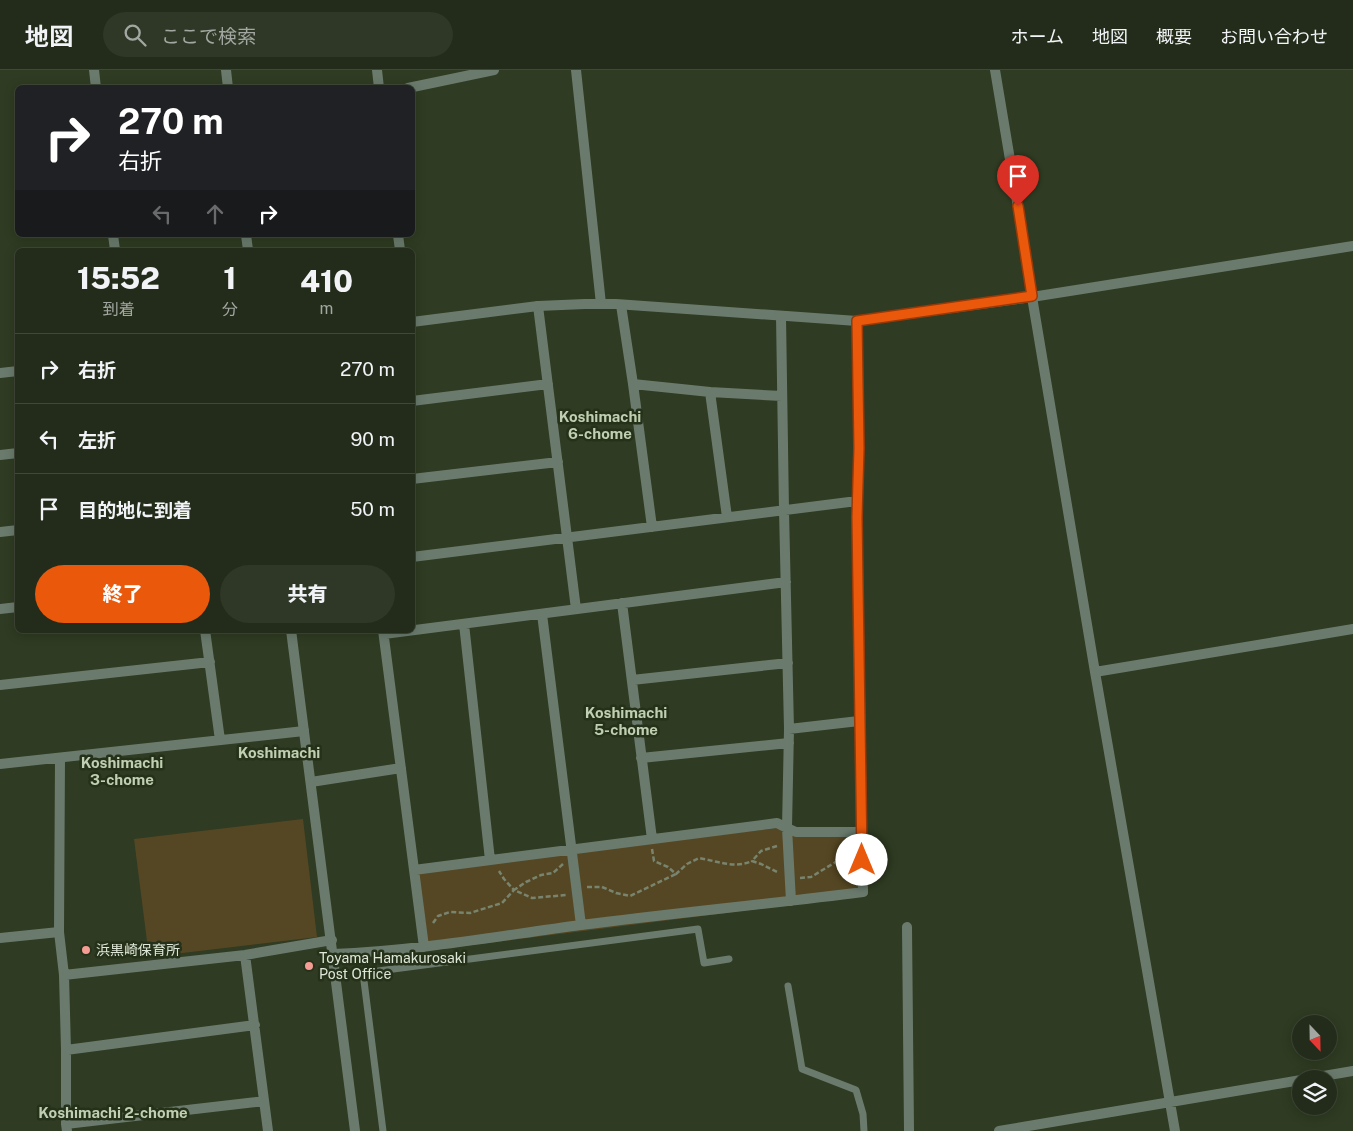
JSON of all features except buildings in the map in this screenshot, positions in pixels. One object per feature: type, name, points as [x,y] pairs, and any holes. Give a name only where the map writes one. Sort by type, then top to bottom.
[{"type":"street","points":[[94,70],[96,85]]},
{"type":"street","points":[[226,70],[228,85]]},
{"type":"street","points":[[377,70],[379,85]]},
{"type":"street","points":[[415,87],[494,70]]},
{"type":"street","points":[[576,70],[601,304]]},
{"type":"street","points":[[995,70],[1095,672],[1175,1131]]},
{"type":"street","points":[[415,322],[538,306],[601,304],[857,321],[1353,246]]},
{"type":"street","points":[[621,305],[652,527]]},
{"type":"street","points":[[538,306],[576,609]]},
{"type":"street","points":[[781,316],[789,729],[787,828],[791,901]]},
{"type":"street","points":[[333,954],[373,953],[581,925],[863,892],[859,721],[857,321]]},
{"type":"street","points":[[0,373],[15,371]]},
{"type":"street","points":[[415,402],[548,384]]},
{"type":"street","points":[[633,384],[710,392],[782,396]]},
{"type":"street","points":[[710,392],[726,517]]},
{"type":"street","points":[[0,455],[15,453]]},
{"type":"street","points":[[415,479],[558,462]]},
{"type":"street","points":[[415,557],[857,501]]},
{"type":"street","points":[[0,532],[15,530]]},
{"type":"street","points":[[415,629],[786,582]]},
{"type":"street","points":[[622,603],[652,839]]},
{"type":"street","points":[[0,609],[15,607]]},
{"type":"street","points":[[542,614],[581,925]]},
{"type":"street","points":[[464,624],[490,860]]},
{"type":"street","points":[[1095,672],[1353,629]]},
{"type":"street","points":[[205,633],[220,740]]},
{"type":"street","points":[[291,633],[355,1131]]},
{"type":"street","points":[[384,633],[424,947]]},
{"type":"street","points":[[0,685],[210,662]]},
{"type":"street","points":[[632,680],[788,663]]},
{"type":"street","points":[[789,729],[859,721]]},
{"type":"street","points":[[0,764],[304,731]]},
{"type":"street","points":[[642,758],[789,743]]},
{"type":"street","points":[[60,758],[59,932],[64,975],[67,1128],[264,1101]]},
{"type":"street","points":[[311,782],[401,768]]},
{"type":"street","points":[[414,870],[777,823],[796,832],[862,832]]},
{"type":"street","points":[[907,927],[909,1131]]},
{"type":"street","points":[[0,938],[59,932]]},
{"type":"street","points":[[64,975],[245,955],[332,940]]},
{"type":"street","points":[[245,955],[268,1131]]},
{"type":"street","points":[[66,1050],[255,1025]]},
{"type":"street","points":[[1337,1074],[1353,1071]]},
{"type":"street","points":[[999,1131],[1292,1082]]},
{"type":"lane","points":[[383,1131],[363,973],[698,929],[704,964],[729,959]]},
{"type":"lane","points":[[788,986],[802,1068],[856,1090],[864,1131]]},
{"type":"path","points":[[652,839],[654,861],[668,867],[676,874],[687,864],[699,858],[726,864],[743,865],[752,862]]},
{"type":"path","points":[[432,924],[438,916],[450,912],[470,913],[502,903],[514,890],[490,860]]},
{"type":"shaded area","points":[[303,819],[317,937],[149,957],[134,839]]},
{"type":"shaded area","points":[[779,828],[794,835],[869,835],[868,895],[426,951],[416,872],[502,859]]},
{"type":"place","name":"浜黒崎保育所","points":[[86,950]]},
{"type":"place","name":"Toyama Hamakurosaki Post Office","points":[[309,966]]},
{"type":"district","name":"Koshimachi 6-chome","points":[[600,424]]},
{"type":"district","name":"Koshimachi 5-chome","points":[[626,720]]},
{"type":"district","name":"Koshimachi","points":[[279,752]]},
{"type":"district","name":"Koshimachi 3-chome","points":[[122,770]]},
{"type":"district","name":"Koshimachi 2-chome","points":[[113,1112]]},
{"type":"route","points":[[862,860],[857,517],[859,448],[857,321],[1032,296],[1018,206]]}]
